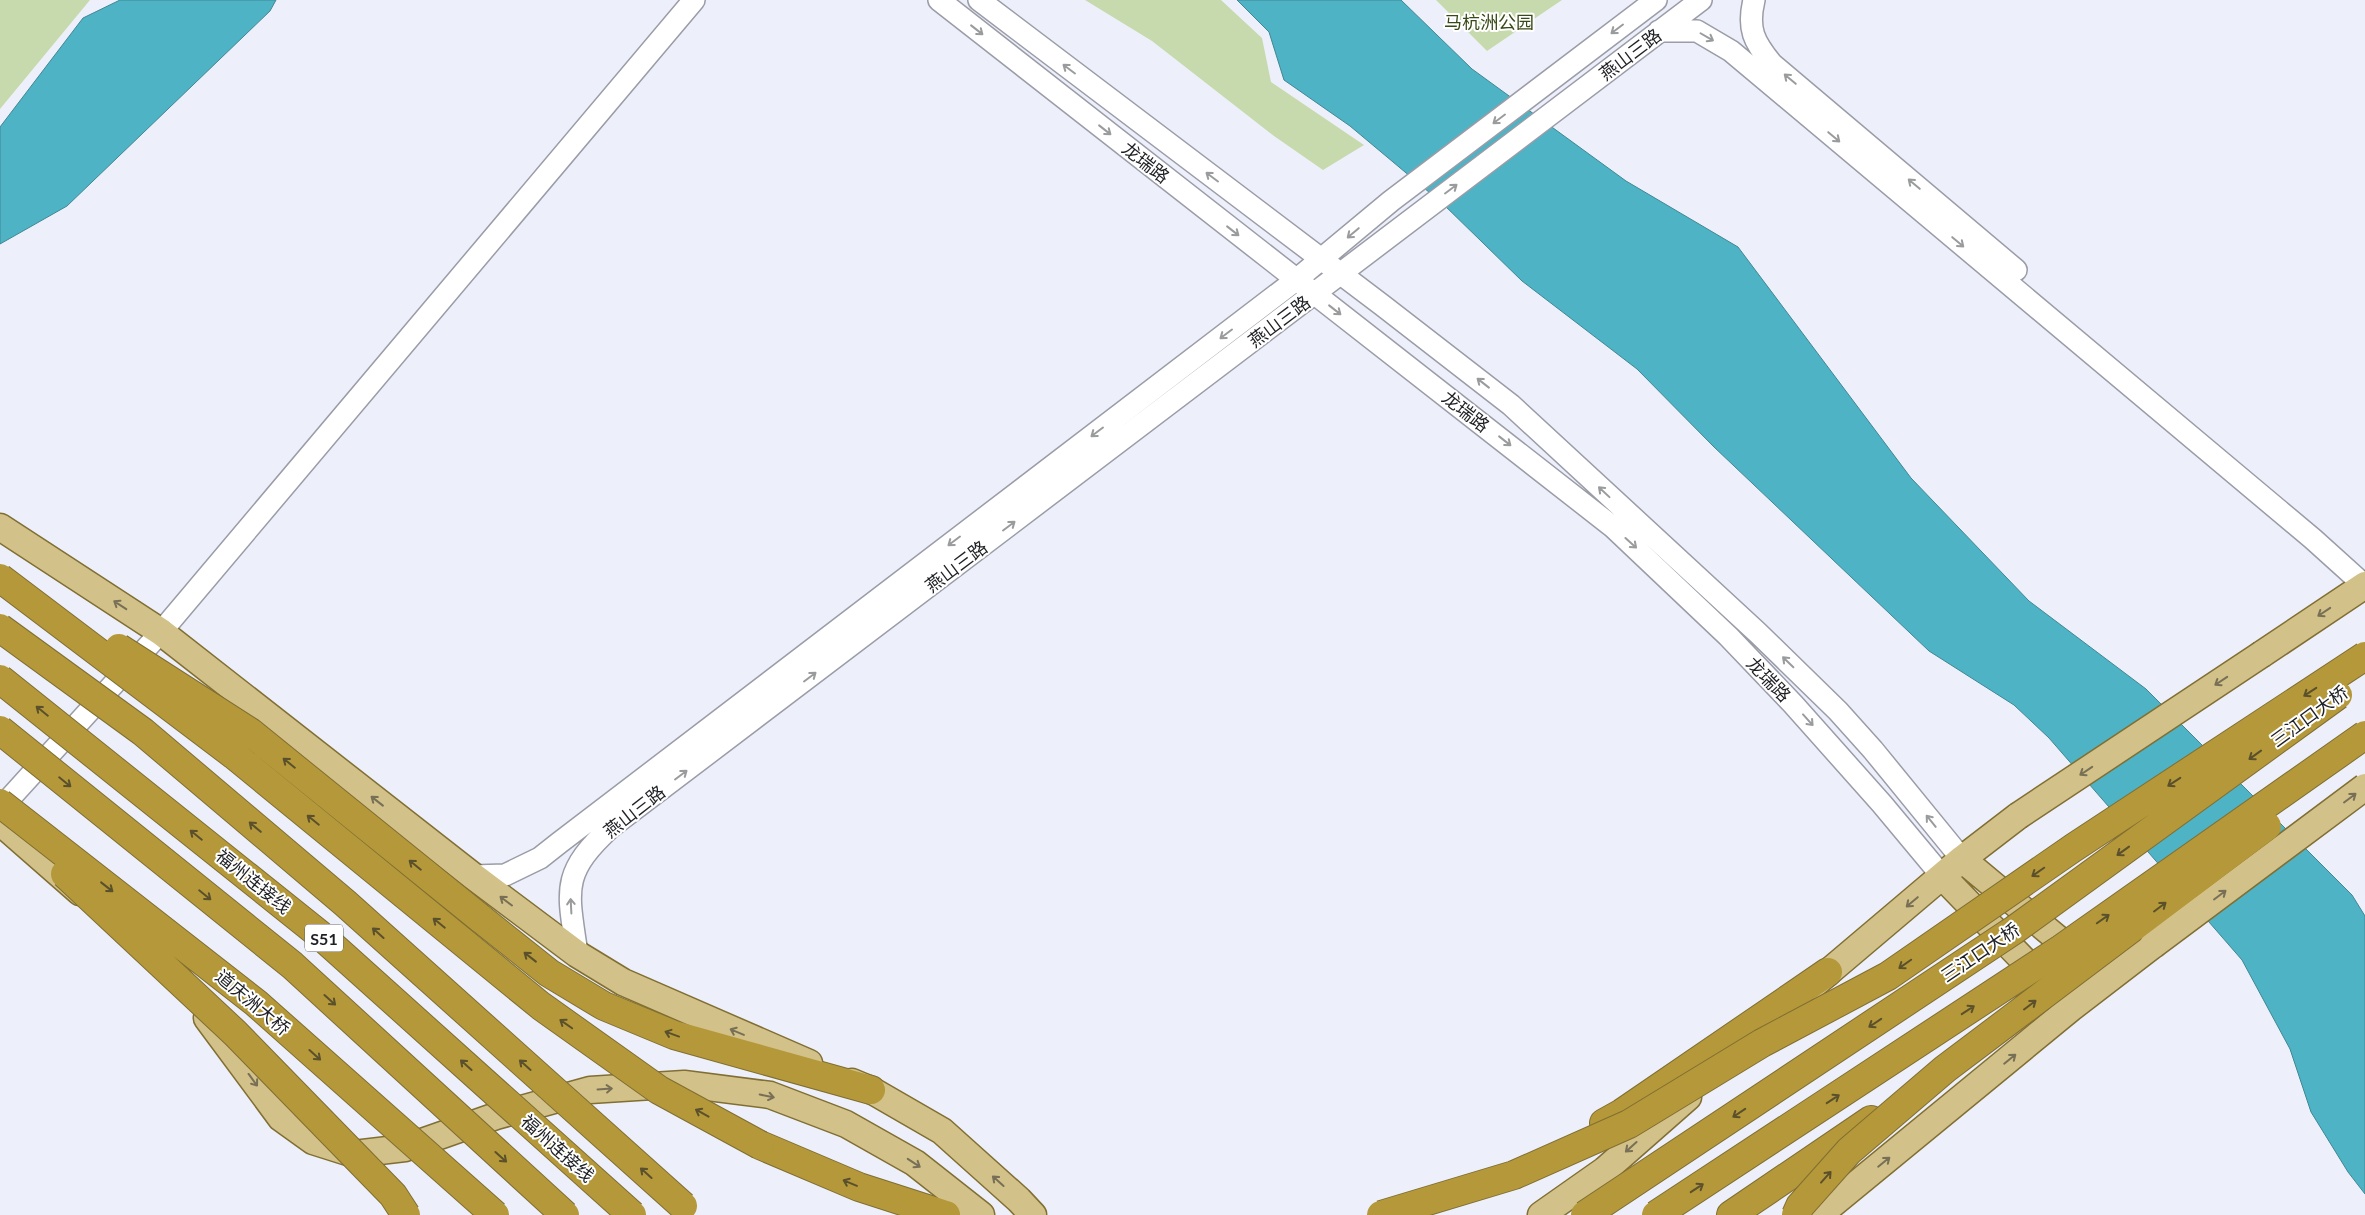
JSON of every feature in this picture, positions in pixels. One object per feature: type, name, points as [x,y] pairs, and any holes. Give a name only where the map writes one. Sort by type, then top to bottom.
[{"type":"highway","points":[[0,572],[250,732],[549,973],[604,1006],[674,1036],[871,1090]]},
{"type":"highway","points":[[0,578],[234,755],[541,1006],[659,1090],[760,1145],[858,1187],[946,1215]]},
{"type":"highway","points":[[0,628],[143,732],[338,897],[687,1210]]},
{"type":"highway","points":[[1381,1215],[1514,1174],[1629,1124],[1762,1043],[1888,976],[2072,848],[2365,656]]},
{"type":"highway","name":"三江口大桥","points":[[1585,1215],[2014,930],[2365,675]]},
{"type":"highway","name":"福州连接线","points":[[0,679],[319,934],[632,1215]]},
{"type":"highway","name":"S51","points":[[0,730],[292,966],[565,1215]]},
{"type":"highway","points":[[1656,1215],[2061,949],[2365,735]]},
{"type":"highway","points":[[1732,1215],[1944,1069],[2365,752]]},
{"type":"highway","name":"道庆洲大桥","points":[[0,803],[256,1003],[495,1215]]},
{"type":"highway","points":[[0,813],[236,1033],[393,1195],[406,1215]]},
{"type":"highway","points":[[1422,1215],[1472,1194],[1622,1113],[1828,972]]},
{"type":"highway","points":[[1796,1215],[1800,1206],[1849,1151],[1944,1069]]},
{"type":"highway","points":[[320,1121],[384,1215]]},
{"type":"main road","points":[[0,527],[161,632],[473,876],[577,954],[623,982],[871,1090],[942,1130],[1033,1215]]},
{"type":"main road","points":[[1540,1215],[1605,1170],[1828,972],[1962,859],[2018,816],[2262,654],[2365,579]]},
{"type":"main road","points":[[1819,1215],[2071,1008],[2365,787]]},
{"type":"main road","points":[[0,822],[158,961],[212,1023],[281,1118],[313,1141],[354,1154],[405,1148],[496,1116],[590,1090],[684,1084],[770,1096],[846,1124],[915,1163],[981,1215]]},
{"type":"main road","points":[[1962,859],[2107,980]]},
{"type":"main road","points":[[1942,876],[2071,1008]]},
{"type":"street","points":[[0,809],[161,632],[694,0]]},
{"type":"street","name":"龙瑞路","points":[[939,0],[1580,500],[1636,548],[1728,636],[1793,704],[1882,804],[1942,876]]},
{"type":"street","name":"龙瑞路","points":[[979,0],[1511,405],[1758,633],[1838,711],[1873,750],[1962,859]]},
{"type":"street","name":"燕山三路","points":[[473,876],[505,875],[540,858],[1296,280],[1391,202],[1656,0]]},
{"type":"street","name":"燕山三路","points":[[577,954],[570,905],[571,882],[577,864],[591,846],[611,827],[1701,0]]},
{"type":"street","points":[[1754,0],[1750,17],[1756,44],[1772,64],[2365,579]]},
{"type":"street","points":[[1659,32],[1697,31],[1731,51],[2313,539],[2365,579]]},
{"type":"green space","points":[[0,0],[90,0],[0,109]]},
{"type":"green space","points":[[1085,0],[1221,0],[1262,38],[1271,82],[1364,145],[1323,170],[1274,136],[1152,41]]},
{"type":"green space","name":"马杭洲公园","points":[[1436,0],[1562,0],[1487,51]]},
{"type":"water","points":[[120,0],[276,0],[270,11],[67,206],[0,244],[0,127],[83,18]]},
{"type":"water","points":[[1237,0],[1401,0],[1472,69],[1626,181],[1738,247],[1911,478],[2029,601],[2146,689],[2352,895],[2365,916],[2365,1194],[2348,1172],[2311,1112],[2290,1049],[2242,960],[2049,738],[2014,705],[1929,651],[1714,447],[1637,369],[1522,281],[1442,203],[1350,126],[1284,80],[1269,32]]}]
